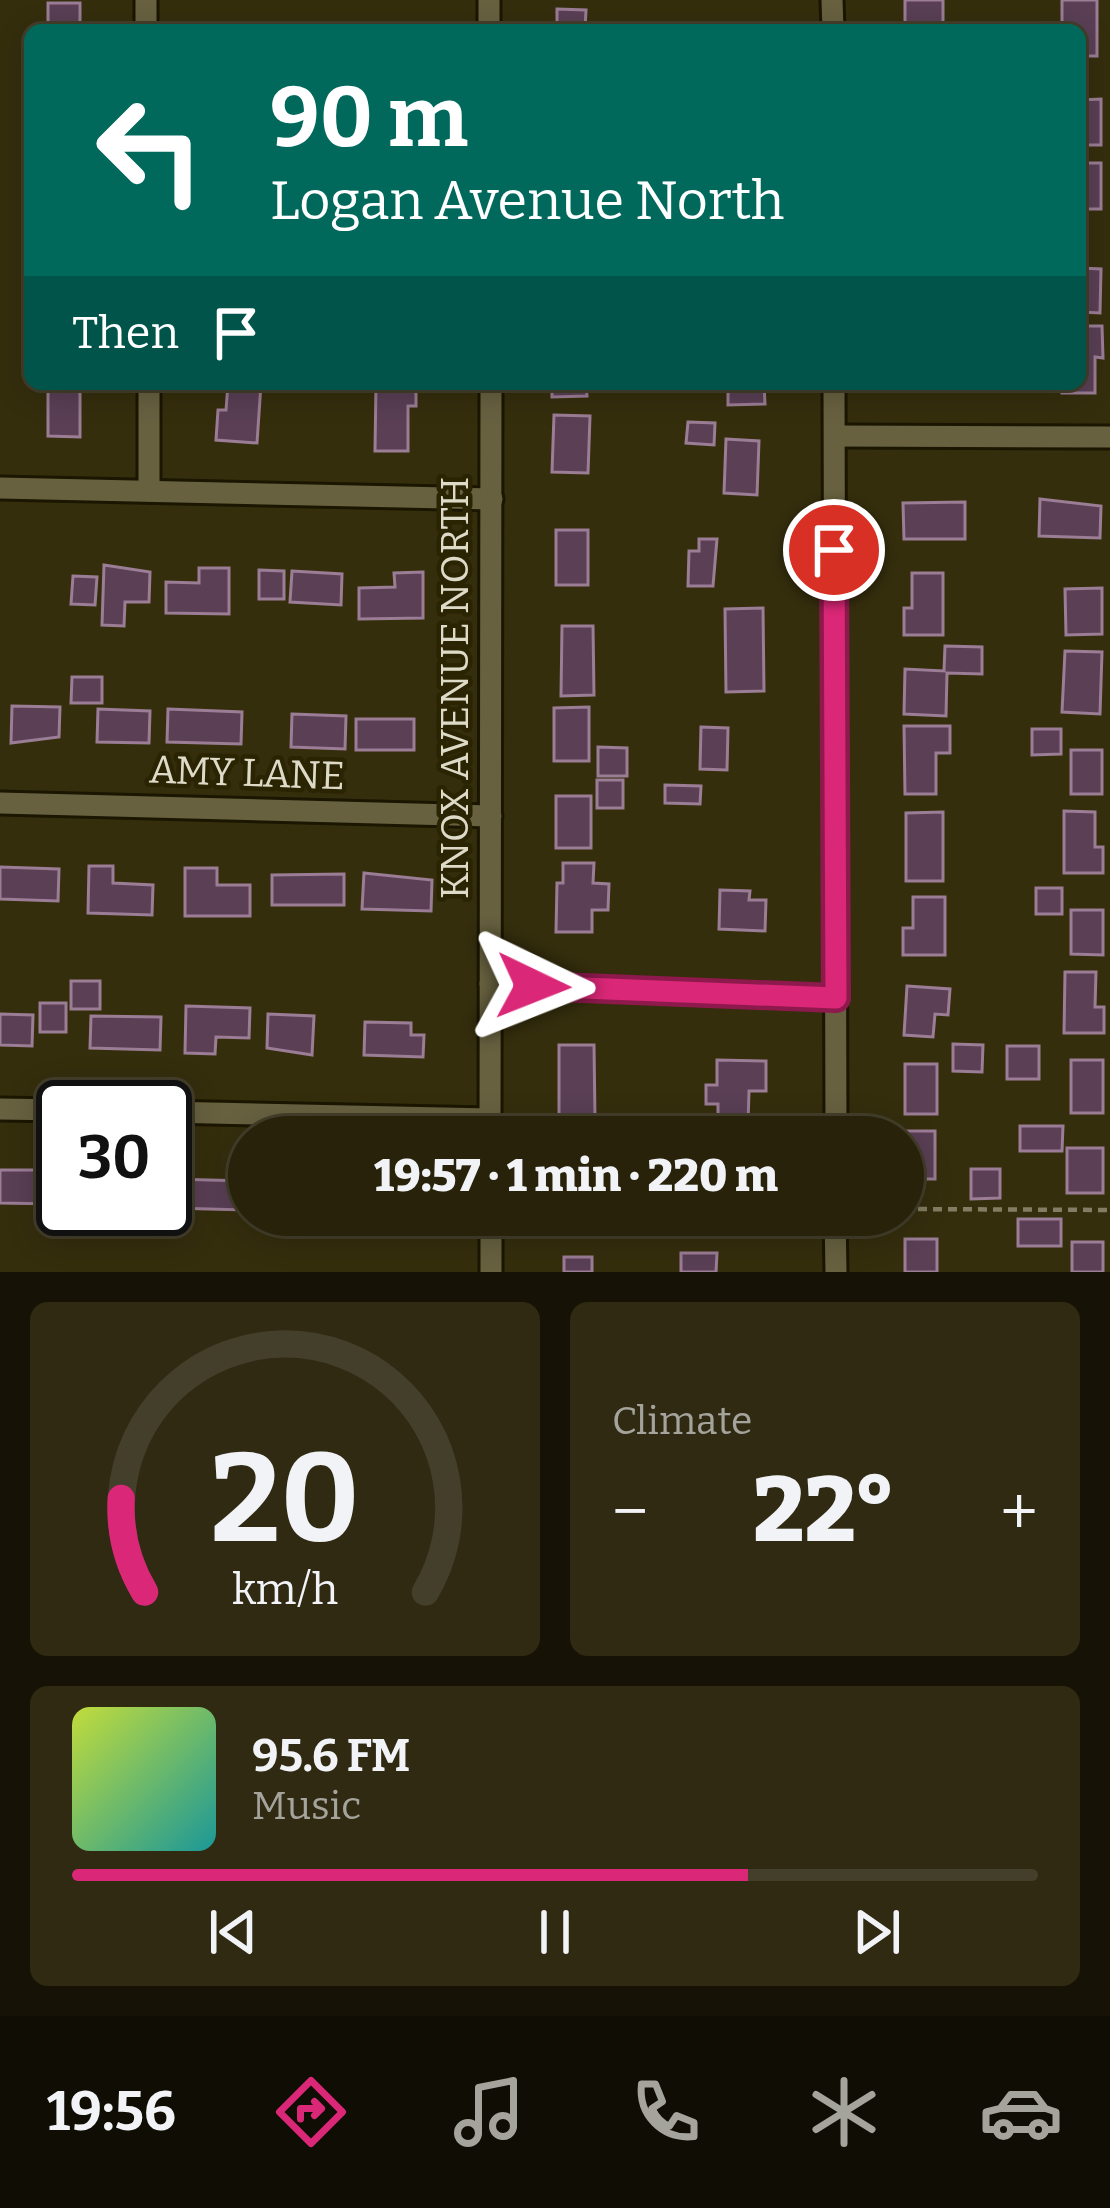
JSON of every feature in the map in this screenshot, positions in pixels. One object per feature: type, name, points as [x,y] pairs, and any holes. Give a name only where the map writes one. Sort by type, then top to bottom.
[{"type":"street","points":[[148,390],[148,491]]},
{"type":"street","name":"KNOX AVENUE NORTH","points":[[490,1116],[491,390]]},
{"type":"street","points":[[834,390],[836,1116]]},
{"type":"street","points":[[835,436],[1110,437]]},
{"type":"street","points":[[0,488],[492,499]]},
{"type":"street","name":"AMY LANE","points":[[0,802],[491,816]]},
{"type":"street","points":[[490,985],[836,998]]},
{"type":"street","points":[[0,1109],[36,1110]]},
{"type":"street","points":[[192,1113],[246,1116]]},
{"type":"street","points":[[491,1236],[491,1272]]},
{"type":"street","points":[[836,1236],[836,1272]]},
{"type":"path","points":[[924,1209],[1110,1210]]},
{"type":"building","points":[[905,0],[943,0],[943,24],[905,24]]},
{"type":"building","points":[[1062,0],[1097,0],[1097,56],[1086,56],[1086,24],[1062,24]]},
{"type":"building","points":[[48,3],[80,3],[80,24],[48,24]]},
{"type":"building","points":[[557,9],[586,10],[585,24],[557,24]]},
{"type":"building","points":[[1101,99],[1101,145],[1086,145],[1086,100]]},
{"type":"building","points":[[1086,163],[1101,163],[1101,209],[1086,209]]},
{"type":"building","points":[[1086,268],[1101,269],[1100,313],[1086,312]]},
{"type":"building","points":[[1086,326],[1102,326],[1103,358],[1095,357],[1095,393],[1062,393],[1086,390]]},
{"type":"building","points":[[48,390],[80,390],[80,437],[48,436]]},
{"type":"building","points":[[228,390],[261,390],[257,443],[216,440],[218,410],[226,410]]},
{"type":"building","points":[[376,390],[416,390],[416,406],[408,406],[408,451],[375,451]]},
{"type":"building","points":[[552,390],[586,390],[587,396],[552,397]]},
{"type":"building","points":[[728,390],[764,390],[765,404],[728,405]]},
{"type":"building","points":[[554,415],[590,416],[588,473],[552,472]]},
{"type":"building","points":[[688,422],[715,423],[714,445],[686,443]]},
{"type":"building","points":[[726,439],[759,441],[757,495],[724,493]]},
{"type":"building","points":[[1040,499],[1101,506],[1100,538],[1039,536]]},
{"type":"building","points":[[965,502],[965,539],[904,539],[903,503]]},
{"type":"building","points":[[556,530],[588,530],[588,585],[556,585]]},
{"type":"building","points":[[699,539],[717,539],[713,586],[688,586],[689,551],[699,551]]},
{"type":"building","points":[[104,565],[150,572],[149,602],[125,602],[124,626],[102,625]]},
{"type":"building","points":[[199,568],[229,568],[229,614],[166,613],[166,582],[199,583]]},
{"type":"building","points":[[259,570],[284,571],[284,599],[259,599]]},
{"type":"building","points":[[292,571],[342,574],[341,605],[290,602]]},
{"type":"building","points":[[423,572],[423,618],[359,619],[359,588],[395,587],[394,573]]},
{"type":"building","points":[[912,573],[943,573],[943,635],[904,635],[904,608],[912,608]]},
{"type":"building","points":[[73,576],[97,577],[95,605],[71,604]]},
{"type":"building","points":[[1102,588],[1102,634],[1066,635],[1065,589]]},
{"type":"building","points":[[763,608],[764,691],[726,692],[725,609]]},
{"type":"building","points":[[562,626],[593,626],[594,695],[561,696]]},
{"type":"building","points":[[945,646],[982,647],[982,674],[947,673],[946,716],[904,714],[905,669],[944,671]]},
{"type":"building","points":[[1065,651],[1102,652],[1100,714],[1062,712]]},
{"type":"building","points":[[72,677],[102,677],[102,703],[71,703]]},
{"type":"building","points":[[12,706],[60,707],[59,737],[11,743]]},
{"type":"building","points":[[589,707],[589,761],[554,761],[554,708]]},
{"type":"building","points":[[98,709],[150,711],[149,743],[97,742]]},
{"type":"building","points":[[168,709],[242,712],[241,744],[167,742]]},
{"type":"building","points":[[292,714],[346,716],[345,749],[291,747]]},
{"type":"building","points":[[356,719],[414,719],[414,750],[356,750]]},
{"type":"building","points":[[904,726],[950,726],[950,753],[936,753],[936,794],[905,794]]},
{"type":"building","points":[[701,727],[728,728],[727,770],[700,769]]},
{"type":"building","points":[[1032,729],[1061,729],[1061,754],[1032,755]]},
{"type":"building","points":[[598,747],[627,748],[627,776],[598,776]]},
{"type":"building","points":[[1071,750],[1102,750],[1102,794],[1071,794]]},
{"type":"building","points":[[597,780],[623,780],[623,808],[597,808]]},
{"type":"building","points":[[665,785],[701,786],[700,804],[665,803]]},
{"type":"building","points":[[556,796],[591,796],[591,848],[556,848]]},
{"type":"building","points":[[1064,811],[1095,812],[1095,847],[1103,847],[1103,873],[1064,873]]},
{"type":"building","points":[[943,812],[943,881],[906,881],[906,813]]},
{"type":"building","points":[[563,863],[594,863],[593,883],[609,884],[608,910],[592,910],[592,932],[556,932],[557,883],[563,883]]},
{"type":"building","points":[[89,866],[113,866],[113,883],[153,885],[152,915],[88,913]]},
{"type":"building","points":[[0,867],[59,869],[58,901],[0,899]]},
{"type":"building","points":[[185,868],[217,868],[217,885],[250,885],[250,916],[185,916]]},
{"type":"building","points":[[364,873],[432,880],[431,911],[362,909]]},
{"type":"building","points":[[344,874],[344,905],[272,905],[272,875]]},
{"type":"building","points":[[1036,888],[1062,888],[1062,914],[1036,914]]},
{"type":"building","points":[[720,890],[750,891],[749,900],[766,900],[765,931],[719,929]]},
{"type":"building","points":[[913,897],[945,897],[945,955],[903,955],[903,928],[913,928]]},
{"type":"building","points":[[1071,910],[1103,910],[1103,955],[1071,954]]},
{"type":"building","points":[[1065,972],[1096,972],[1095,1007],[1104,1007],[1104,1033],[1064,1033]]},
{"type":"building","points":[[71,981],[100,981],[100,1009],[71,1009]]},
{"type":"building","points":[[907,986],[950,989],[948,1015],[935,1014],[933,1037],[904,1035]]},
{"type":"building","points":[[40,1003],[66,1003],[66,1032],[40,1032]]},
{"type":"building","points":[[186,1006],[250,1008],[249,1038],[216,1037],[215,1054],[185,1053]]},
{"type":"building","points":[[0,1014],[33,1015],[32,1046],[0,1045]]},
{"type":"building","points":[[268,1014],[314,1016],[312,1055],[267,1048]]},
{"type":"building","points":[[91,1016],[161,1017],[160,1050],[90,1048]]},
{"type":"building","points":[[365,1022],[411,1023],[411,1035],[424,1035],[423,1057],[364,1055]]},
{"type":"building","points":[[953,1044],[983,1045],[982,1072],[953,1071]]},
{"type":"building","points":[[559,1045],[594,1045],[595,1116],[559,1116]]},
{"type":"building","points":[[1007,1046],[1039,1046],[1039,1079],[1007,1079]]},
{"type":"building","points":[[717,1060],[766,1061],[766,1091],[749,1091],[748,1116],[718,1116],[718,1104],[706,1104],[706,1085],[717,1085]]},
{"type":"building","points":[[1071,1060],[1103,1060],[1103,1113],[1071,1113]]},
{"type":"building","points":[[905,1064],[937,1064],[937,1114],[905,1114]]},
{"type":"building","points":[[1020,1126],[1063,1126],[1062,1151],[1020,1151]]},
{"type":"building","points":[[924,1131],[935,1131],[935,1179],[924,1179]]},
{"type":"building","points":[[1067,1148],[1103,1148],[1103,1193],[1067,1193]]},
{"type":"building","points":[[971,1169],[1000,1169],[1000,1198],[971,1199]]},
{"type":"building","points":[[0,1170],[36,1170],[36,1204],[0,1203]]},
{"type":"building","points":[[192,1180],[228,1181],[228,1210],[192,1209]]},
{"type":"building","points":[[1018,1219],[1061,1219],[1061,1246],[1018,1246]]},
{"type":"building","points":[[905,1239],[937,1239],[937,1272],[905,1272]]},
{"type":"building","points":[[1072,1242],[1103,1242],[1103,1272],[1072,1272]]},
{"type":"building","points":[[681,1253],[717,1253],[716,1272],[681,1272]]},
{"type":"building","points":[[564,1257],[592,1257],[592,1272],[564,1272]]},
{"type":"route","points":[[533,986],[836,998],[834,550]]}]
